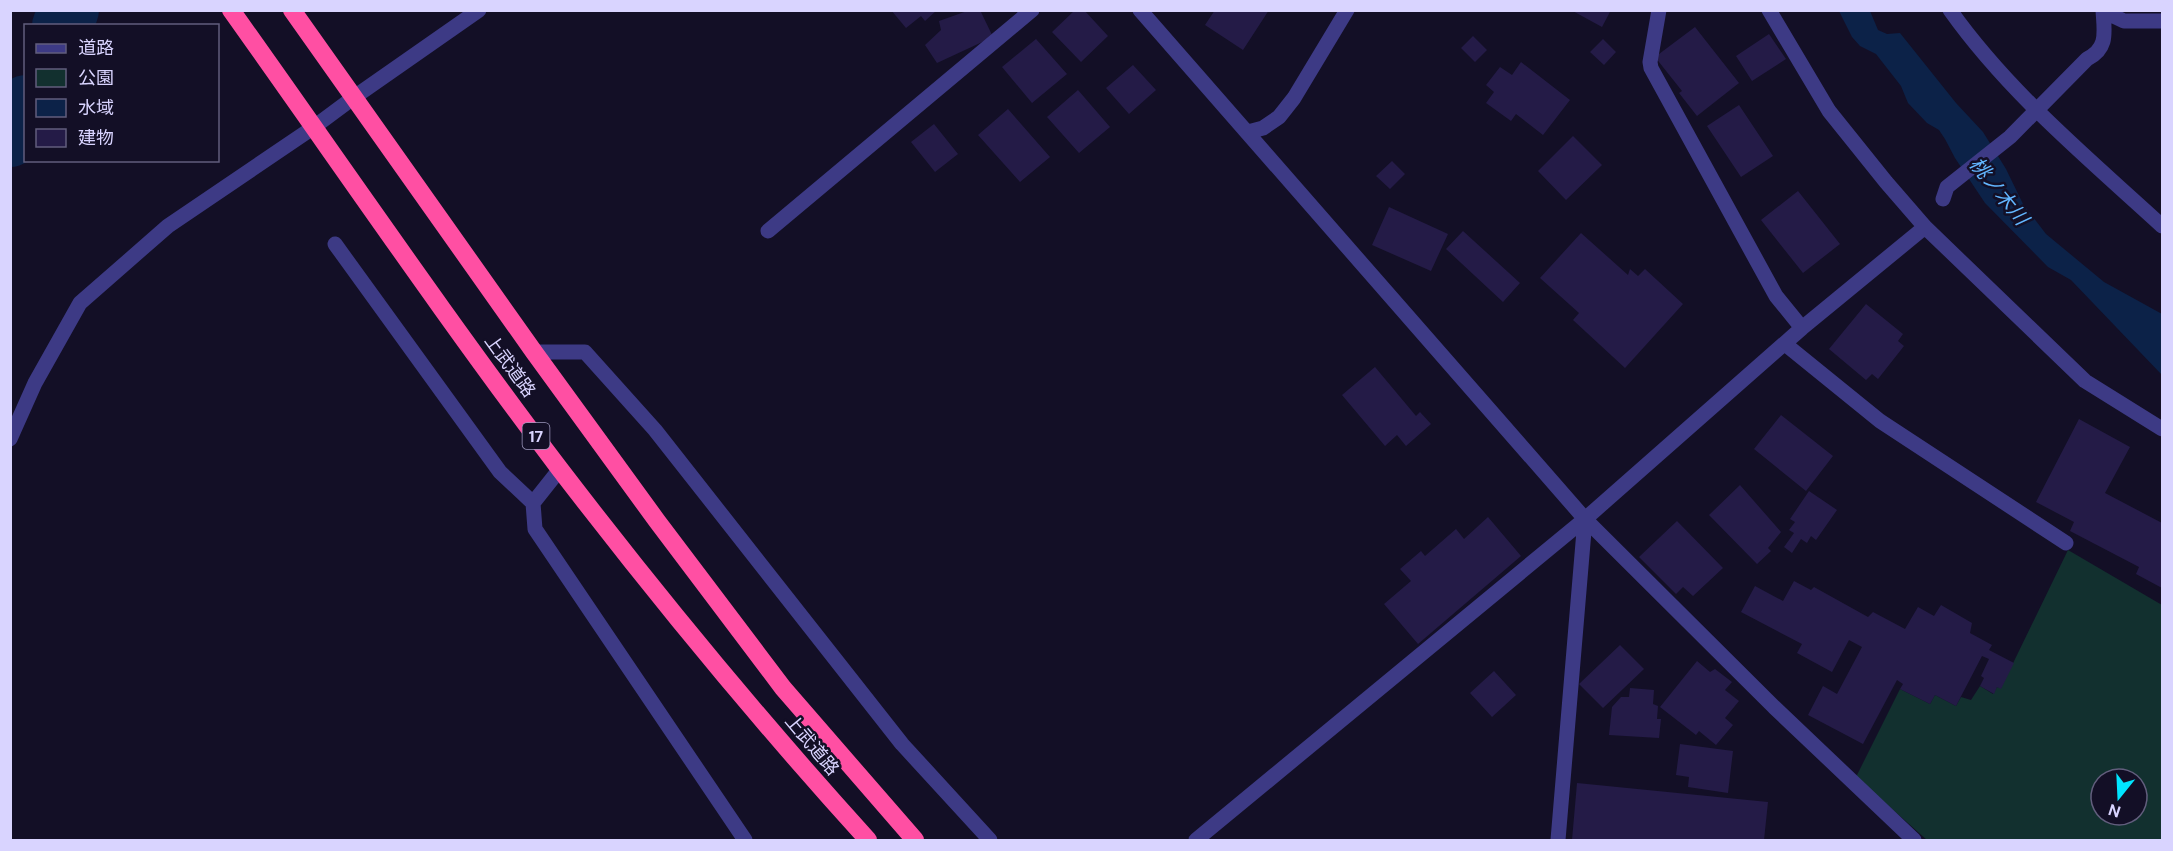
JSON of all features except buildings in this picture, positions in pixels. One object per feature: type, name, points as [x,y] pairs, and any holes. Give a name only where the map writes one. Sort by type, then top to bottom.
[{"type":"highway","name":"上武道路","points":[[231,10],[491,376],[560,469],[689,632],[868,840]]},
{"type":"highway","name":"上武道路","points":[[292,10],[352,98],[664,530],[783,688],[915,840]]},
{"type":"street","points":[[10,440],[35,383],[80,303],[168,226],[314,127],[479,10]]},
{"type":"street","points":[[768,231],[1032,10]]},
{"type":"street","points":[[1140,10],[1586,519],[1774,707],[1914,840]]},
{"type":"street","points":[[1248,132],[1263,128],[1279,117],[1294,98],[1347,10]]},
{"type":"street","points":[[1659,10],[1650,62],[1651,68],[1776,296],[1803,328]]},
{"type":"street","points":[[1769,10],[1829,111],[1925,227],[2085,381],[2163,429]]},
{"type":"street","points":[[1950,10],[2005,78],[2035,110],[2163,226]]},
{"type":"street","points":[[1945,193],[2010,136],[2087,59],[2097,54],[2102,48],[2103,11],[2124,21],[2163,21]]},
{"type":"street","points":[[1196,840],[1586,519],[1803,328],[1925,227]]},
{"type":"street","points":[[335,243],[500,472],[533,504],[535,529],[745,840]]},
{"type":"street","points":[[1785,344],[1880,421],[2066,543]]},
{"type":"street","points":[[534,352],[585,352],[655,430],[902,744],[990,840]]},
{"type":"street","points":[[533,504],[560,469]]},
{"type":"street","points":[[1558,840],[1586,519]]},
{"type":"green space","points":[[2068,550],[2162,605],[2162,840],[1927,840],[1856,777],[1900,689],[1930,704],[1935,695],[1956,706],[1961,697],[1971,700],[1980,686],[1993,694],[1997,687],[2001,688]]},
{"type":"water","name":"桃ノ木川","points":[[1839,11],[1870,11],[1878,30],[1887,34],[1900,33],[1956,103],[1983,132],[2006,169],[2023,204],[2046,234],[2104,282],[2162,314],[2162,375],[2071,280],[2048,267],[1985,203],[1939,130],[1927,123],[1908,103],[1901,86],[1876,54],[1860,46],[1852,37]]},
{"type":"waterway","points":[[63,24],[69,10]]},
{"type":"waterway","points":[[10,137],[24,109]]}]
